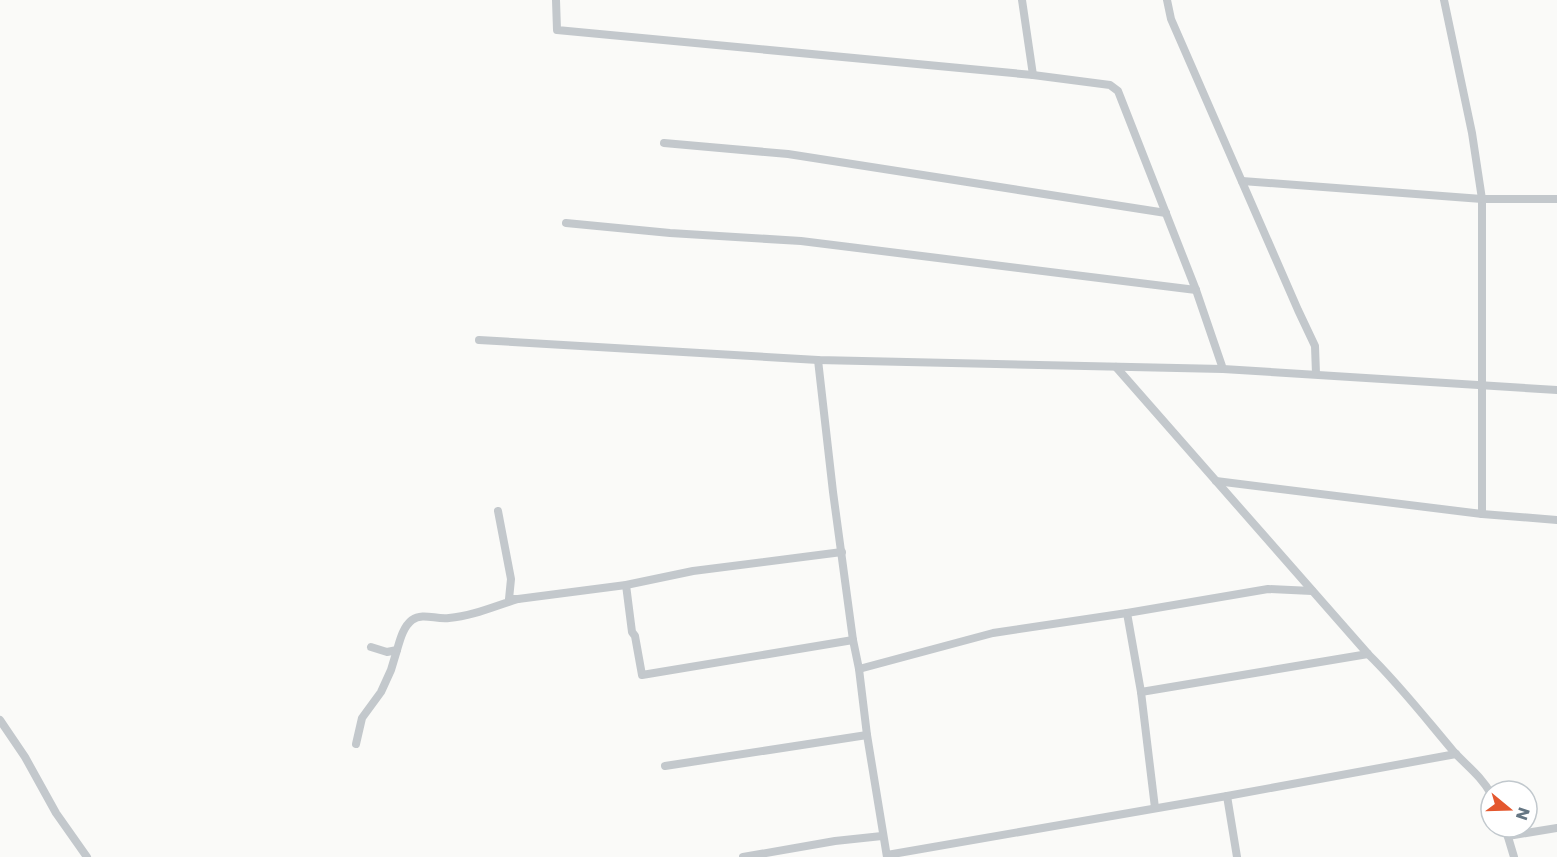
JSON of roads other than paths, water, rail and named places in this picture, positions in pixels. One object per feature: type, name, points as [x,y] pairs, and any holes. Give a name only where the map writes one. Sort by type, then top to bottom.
[{"type":"street","points":[[556,0],[557,30],[1033,75],[1110,85],[1118,91],[1196,290],[1223,369]]},
{"type":"street","points":[[1022,0],[1033,75]]},
{"type":"street","points":[[1167,0],[1171,19],[1315,346],[1316,374]]},
{"type":"street","points":[[1444,0],[1472,133],[1482,199],[1482,514]]},
{"type":"street","points":[[664,142],[788,154],[1166,213]]},
{"type":"street","points":[[1242,181],[1482,199],[1557,199]]},
{"type":"street","points":[[566,223],[801,242],[1196,290]]},
{"type":"street","points":[[479,340],[818,360],[1223,369],[1557,390]]},
{"type":"street","points":[[818,360],[853,640],[882,836],[887,856],[1456,754]]},
{"type":"street","points":[[1116,368],[1368,654],[1388,673],[1456,754],[1481,779]]},
{"type":"street","points":[[1216,482],[1482,514],[1557,520]]},
{"type":"street","points":[[498,511],[511,579],[509,599],[626,585],[693,571],[842,552]]},
{"type":"street","points":[[626,585],[632,632],[642,675],[853,640]]},
{"type":"street","points":[[859,669],[993,633],[1268,589],[1312,591]]},
{"type":"street","points":[[356,744],[362,718],[381,692],[406,626],[422,616],[445,619],[459,617],[518,599]]},
{"type":"street","points":[[1127,613],[1141,692],[1155,808]]},
{"type":"street","points":[[371,647],[387,652],[397,650]]},
{"type":"street","points":[[1141,692],[1368,654]]},
{"type":"street","points":[[0,720],[25,757],[56,813],[87,857]]},
{"type":"street","points":[[665,766],[867,735]]},
{"type":"street","points":[[1227,796],[1237,857]]},
{"type":"street","points":[[1539,831],[1557,828]]},
{"type":"street","points":[[743,857],[835,841],[882,836]]},
{"type":"street","points":[[1509,839],[1514,857]]}]
